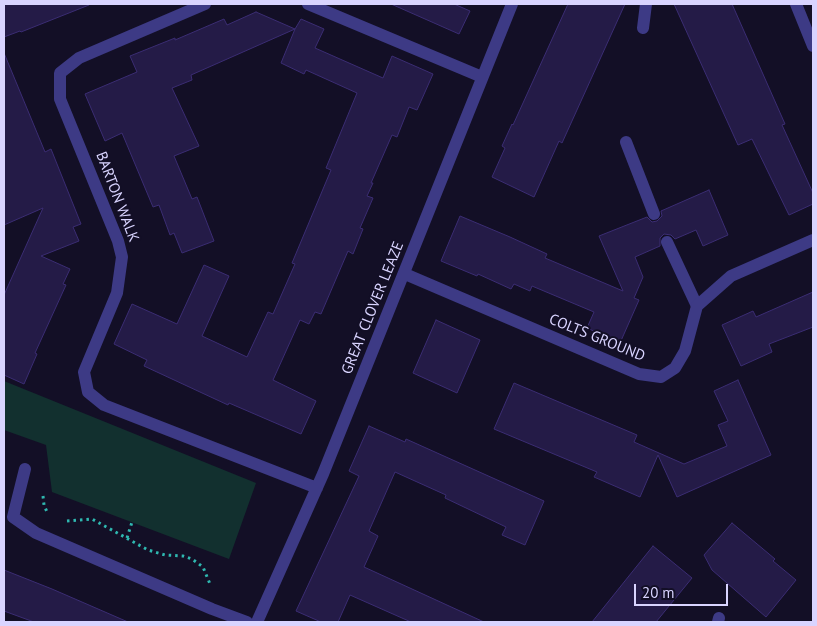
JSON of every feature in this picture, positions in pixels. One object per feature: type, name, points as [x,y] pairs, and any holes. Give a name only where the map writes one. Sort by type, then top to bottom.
[{"type":"street","name":"BARTON WALK","points":[[205,4],[79,58],[60,73],[60,99],[118,241],[122,256],[118,293],[84,372],[88,392],[104,405],[317,488]]},
{"type":"street","points":[[308,4],[482,77]]},
{"type":"street","name":"GREAT CLOVER LEAZE","points":[[257,622],[317,488],[512,4]]},
{"type":"street","points":[[643,28],[646,4]]},
{"type":"street","points":[[796,4],[813,46]]},
{"type":"street","points":[[626,142],[654,214]]},
{"type":"street","points":[[667,242],[697,306],[731,276],[813,240]]},
{"type":"street","name":"COLTS GROUND","points":[[404,274],[639,374],[661,377],[675,368],[685,352],[697,306]]},
{"type":"street","points":[[25,469],[9,518],[36,533],[212,609],[247,622]]},
{"type":"path","points":[[43,493],[44,506],[52,517]]},
{"type":"path","points":[[62,521],[92,519],[112,532],[148,550],[164,555],[183,556],[192,559],[203,567],[209,580],[212,609]]},
{"type":"path","points":[[127,538],[132,522]]},
{"type":"green space","points":[[4,381],[256,483],[229,559],[52,492],[46,445],[4,430]]},
{"type":"building","points":[[4,4],[89,4],[89,5],[4,37]]},
{"type":"building","points":[[391,4],[454,4],[470,11],[459,34]]},
{"type":"building","points":[[568,4],[625,4],[562,143],[559,141],[534,197],[492,177],[505,148],[502,146]]},
{"type":"building","points":[[674,4],[732,4],[785,124],[782,125],[813,193],[813,204],[789,215],[752,139],[738,145]]},
{"type":"building","points":[[256,12],[295,29],[191,75],[192,80],[172,88],[199,146],[174,156],[192,199],[197,197],[214,241],[182,253],[174,233],[170,235],[159,205],[153,207],[122,133],[105,141],[85,94],[137,72],[130,56],[175,38],[175,40],[224,19],[227,25]]},
{"type":"building","points":[[301,19],[324,29],[315,48],[383,78],[392,56],[433,74],[417,110],[409,107],[397,137],[392,135],[371,183],[373,183],[367,196],[373,198],[360,228],[363,229],[353,254],[348,251],[321,314],[315,312],[309,324],[300,320],[273,380],[316,401],[301,434],[229,403],[228,405],[144,366],[147,360],[114,344],[132,304],[177,324],[204,265],[229,276],[202,336],[247,357],[268,312],[273,314],[295,264],[292,263],[331,170],[326,168],[357,93],[306,70],[304,74],[281,63]]},
{"type":"building","points":[[4,53],[45,152],[51,149],[81,224],[73,227],[79,241],[41,256],[70,269],[63,284],[66,285],[35,353],[37,354],[24,384],[4,375],[4,295],[43,208],[4,225]]},
{"type":"building","points":[[709,190],[728,235],[703,246],[696,230],[675,239],[671,235],[664,234],[660,238],[660,246],[635,257],[643,277],[634,298],[639,300],[620,343],[587,328],[594,312],[532,286],[530,291],[514,284],[511,289],[478,274],[477,276],[441,261],[460,216],[547,254],[545,258],[623,291],[599,236],[647,217],[652,222],[657,221],[662,216],[661,211]]},
{"type":"building","points":[[813,292],[813,327],[769,344],[772,352],[741,366],[722,325],[753,311],[756,317]]},
{"type":"building","points":[[436,320],[480,340],[457,393],[413,373]]},
{"type":"building","points":[[738,380],[771,455],[677,497],[658,455],[640,497],[594,477],[597,472],[494,429],[514,383],[637,435],[634,442],[684,464],[727,446],[718,425],[728,421],[714,391]]},
{"type":"building","points":[[369,426],[405,442],[406,439],[544,501],[525,545],[502,535],[506,527],[445,498],[446,495],[395,472],[369,531],[378,536],[364,567],[484,622],[411,622],[350,595],[338,622],[321,622],[296,611],[359,476],[349,471]]},
{"type":"building","points":[[732,523],[775,559],[773,561],[796,580],[766,617],[712,570],[704,555]]},
{"type":"building","points":[[653,546],[692,578],[656,622],[592,622]]},
{"type":"building","points":[[4,570],[128,622],[34,622],[4,611]]}]
